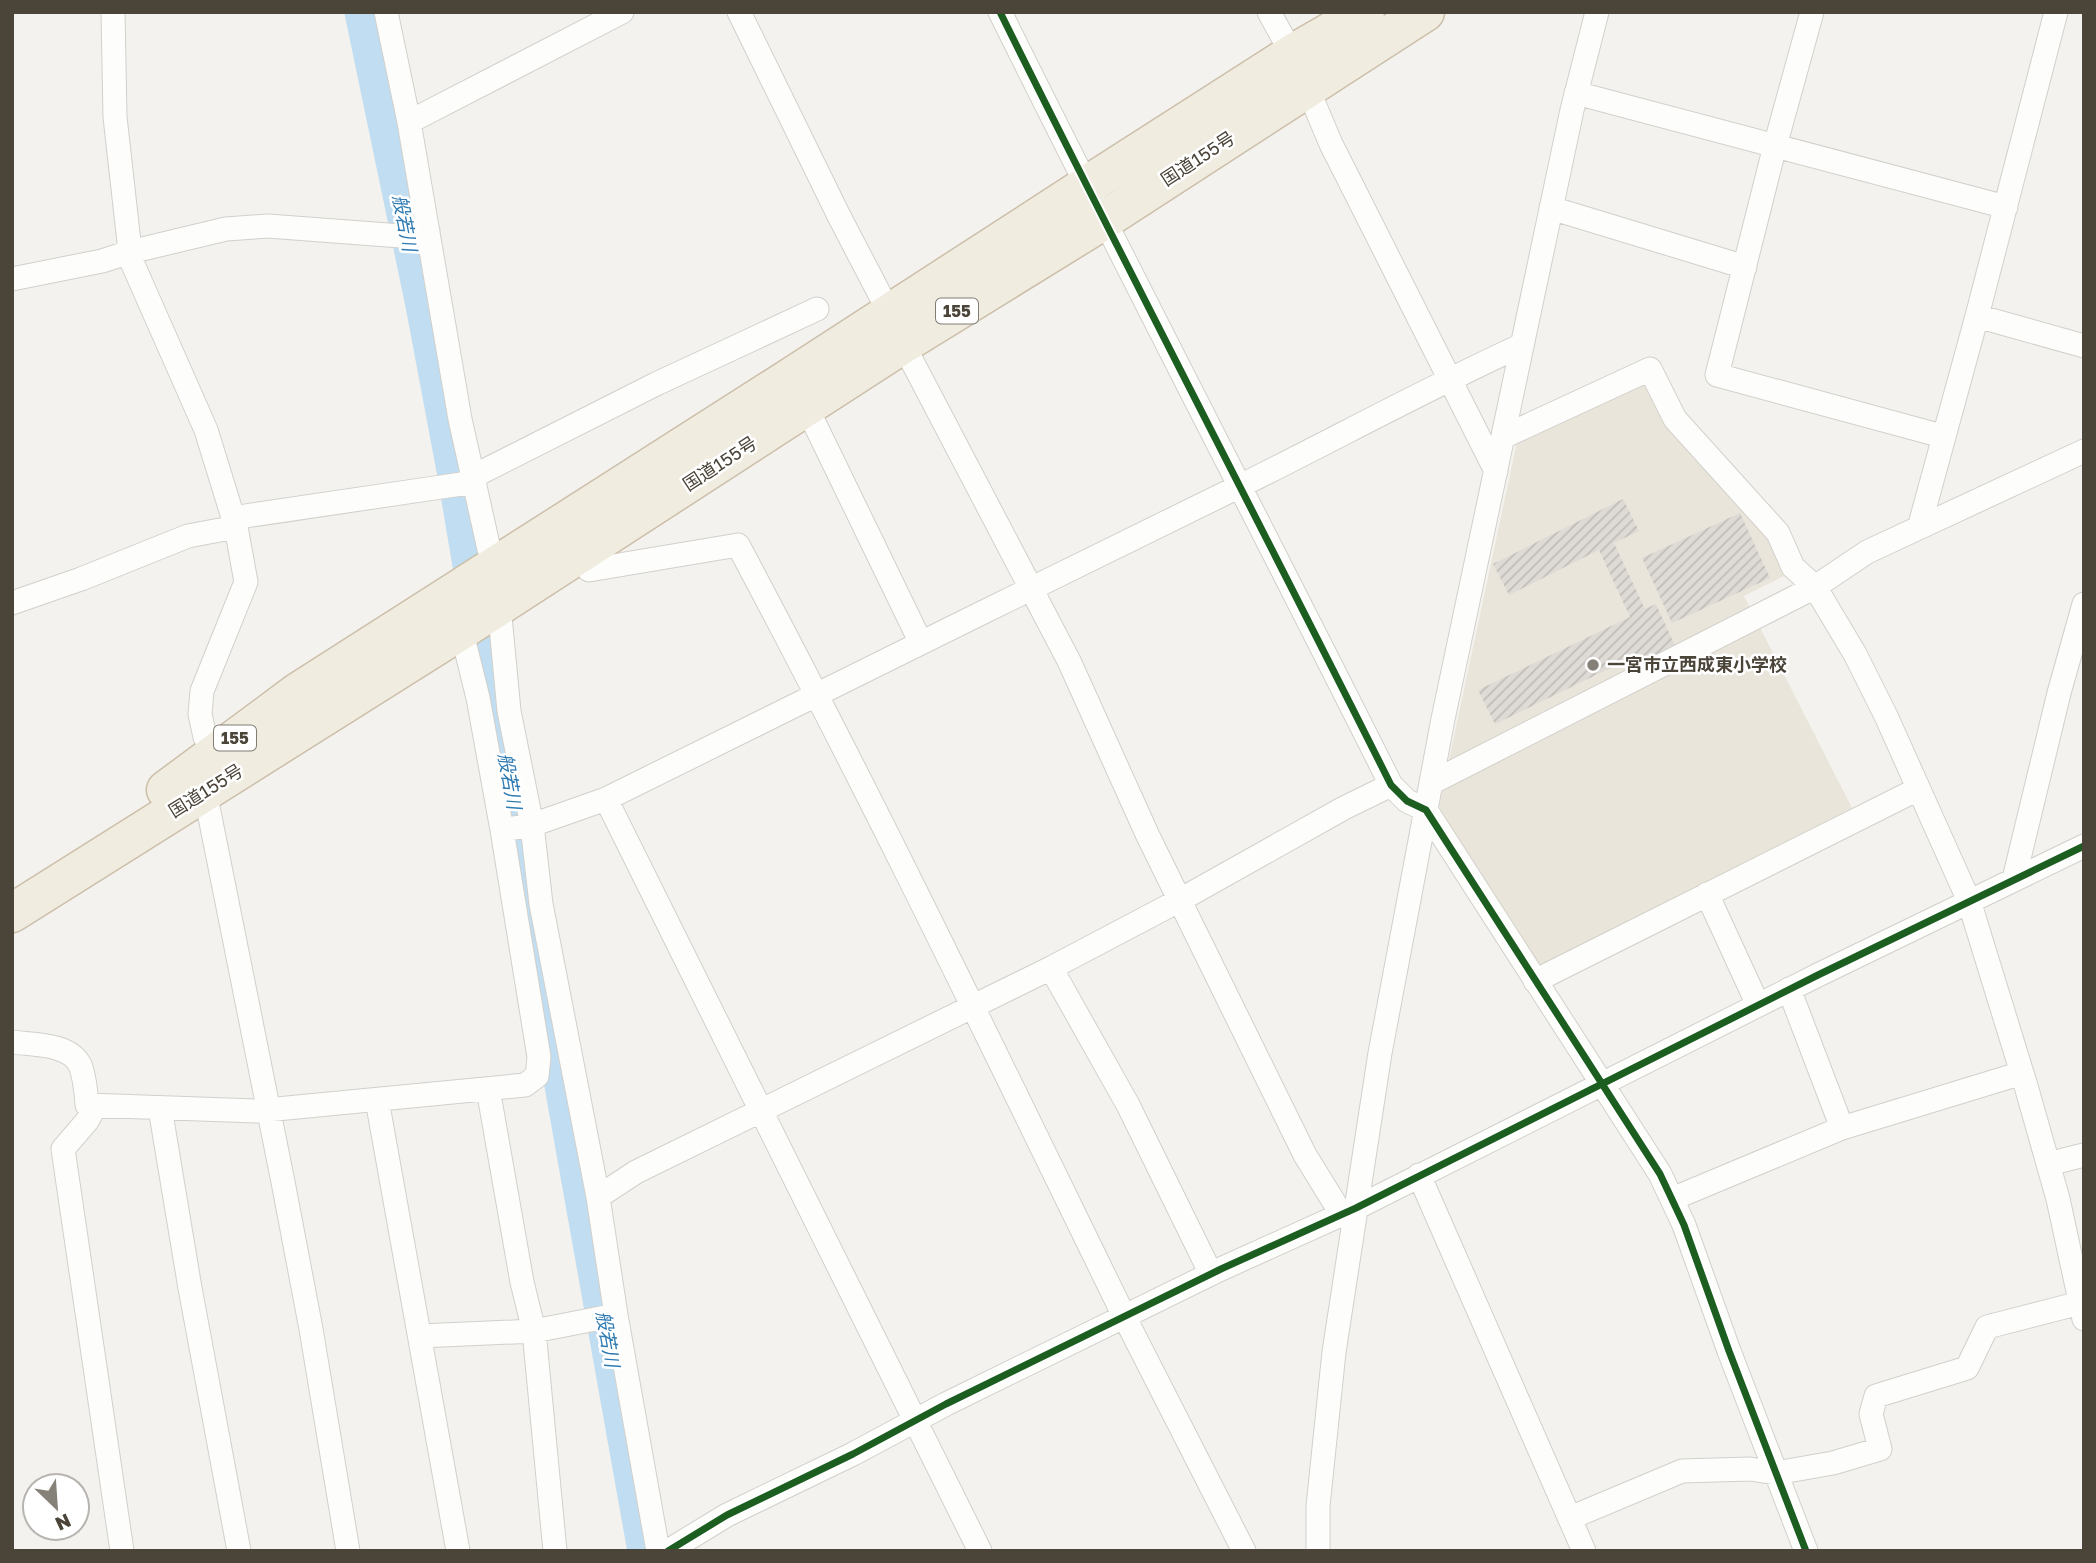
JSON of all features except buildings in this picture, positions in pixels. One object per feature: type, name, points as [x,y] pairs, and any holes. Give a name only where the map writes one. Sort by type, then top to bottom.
[{"type":"highway","name":"国道155号","points":[[12,913],[205,792],[476,599],[897,329],[1104,220],[1300,71],[1365,12]]},
{"type":"highway","name":"国道155号","points":[[12,896],[42,879],[115,828],[298,692],[476,599],[807,408],[897,329],[1086,186],[1300,71],[1425,12]]},
{"type":"street","points":[[113,12],[115,117],[131,260],[206,430],[234,522],[246,582],[202,691],[200,714],[205,737],[214,754]]},
{"type":"street","points":[[386,12],[409,122],[417,233],[460,419],[476,599],[478,698],[541,904],[598,1197],[607,1317],[658,1551]]},
{"type":"street","points":[[409,122],[622,12]]},
{"type":"street","points":[[739,12],[839,216],[1069,661],[1148,835],[1305,1155],[1349,1212]]},
{"type":"street","points":[[1000,12],[1391,785],[1407,801],[1426,810],[1660,1174],[1684,1225],[1728,1351],[1806,1551]]},
{"type":"street","points":[[1269,12],[1300,71],[1331,144],[1496,471]]},
{"type":"street","points":[[1318,1551],[1318,1506],[1349,1212],[1431,783],[1551,208],[1597,12]]},
{"type":"street","points":[[1812,12],[1717,375],[1942,436]]},
{"type":"street","points":[[1919,528],[2056,12]]},
{"type":"street","points":[[1576,93],[2006,207]]},
{"type":"street","points":[[1551,208],[1745,267]]},
{"type":"street","points":[[12,279],[102,261],[226,229],[268,226],[417,233]]},
{"type":"street","points":[[12,603],[81,579],[188,536],[234,522],[465,482],[656,384],[817,309]]},
{"type":"street","points":[[1977,316],[2084,346]]},
{"type":"street","points":[[518,827],[606,799],[1240,486],[1450,378],[1522,345]]},
{"type":"street","points":[[1503,437],[1650,369],[1675,419],[1777,533],[1793,567],[1815,587],[1855,654],[1969,901],[2058,1199],[2082,1313],[1987,1327],[1967,1368],[1876,1396],[1871,1414],[1880,1449],[1833,1463],[1776,1473],[1750,1469],[1682,1471],[1570,1518]]},
{"type":"street","points":[[807,408],[921,643]]},
{"type":"street","points":[[1431,783],[1815,587],[1867,552],[2084,451]]},
{"type":"street","points":[[589,570],[738,545],[817,694],[974,1006],[1125,1316],[1244,1551]]},
{"type":"street","points":[[13,1043],[51,1047],[70,1054],[80,1065],[87,1105],[256,1111],[526,1085],[537,1076],[539,1057],[509,711],[476,599]]},
{"type":"street","points":[[2014,879],[2059,693],[2084,604]]},
{"type":"street","points":[[598,1197],[636,1172],[1051,968],[1391,785]]},
{"type":"street","points":[[1535,981],[1918,789]]},
{"type":"street","points":[[205,792],[311,1329],[348,1551]]},
{"type":"street","points":[[606,799],[980,1551]]},
{"type":"street","points":[[668,1551],[727,1515],[1125,1316],[1349,1212],[1789,989],[2084,846]]},
{"type":"street","points":[[1707,894],[1758,1005]]},
{"type":"street","points":[[1051,968],[1128,1105],[1211,1274]]},
{"type":"street","points":[[1789,989],[1842,1128]]},
{"type":"street","points":[[1672,1199],[1842,1128],[2022,1073]]},
{"type":"street","points":[[488,1089],[522,1283],[534,1331],[555,1551]]},
{"type":"street","points":[[377,1100],[458,1551]]},
{"type":"street","points":[[96,1105],[87,1121],[63,1149],[122,1551]]},
{"type":"street","points":[[160,1108],[239,1551]]},
{"type":"street","points":[[2048,1164],[2084,1154]]},
{"type":"street","points":[[1419,1175],[1584,1551]]},
{"type":"street","points":[[420,1336],[534,1331],[607,1317]]},
{"type":"shaded area","points":[[1646,378],[1768,530],[1788,574],[1744,596],[1852,808],[1539,967],[1439,820],[1440,802],[1518,437]]},
{"type":"waterway","name":"般若川","points":[[363,12],[424,305],[455,470],[646,1551]]},
{"type":"cycle path","points":[[1000,12],[1391,785],[1407,801],[1426,810],[1660,1174],[1684,1225],[1806,1551]]},
{"type":"cycle path","points":[[668,1551],[727,1515],[853,1454],[946,1404],[1221,1269],[1356,1208],[1818,975],[2084,846]]},
{"type":"place","name":"一宮市立西成東小学校","points":[[1593,665]]}]
